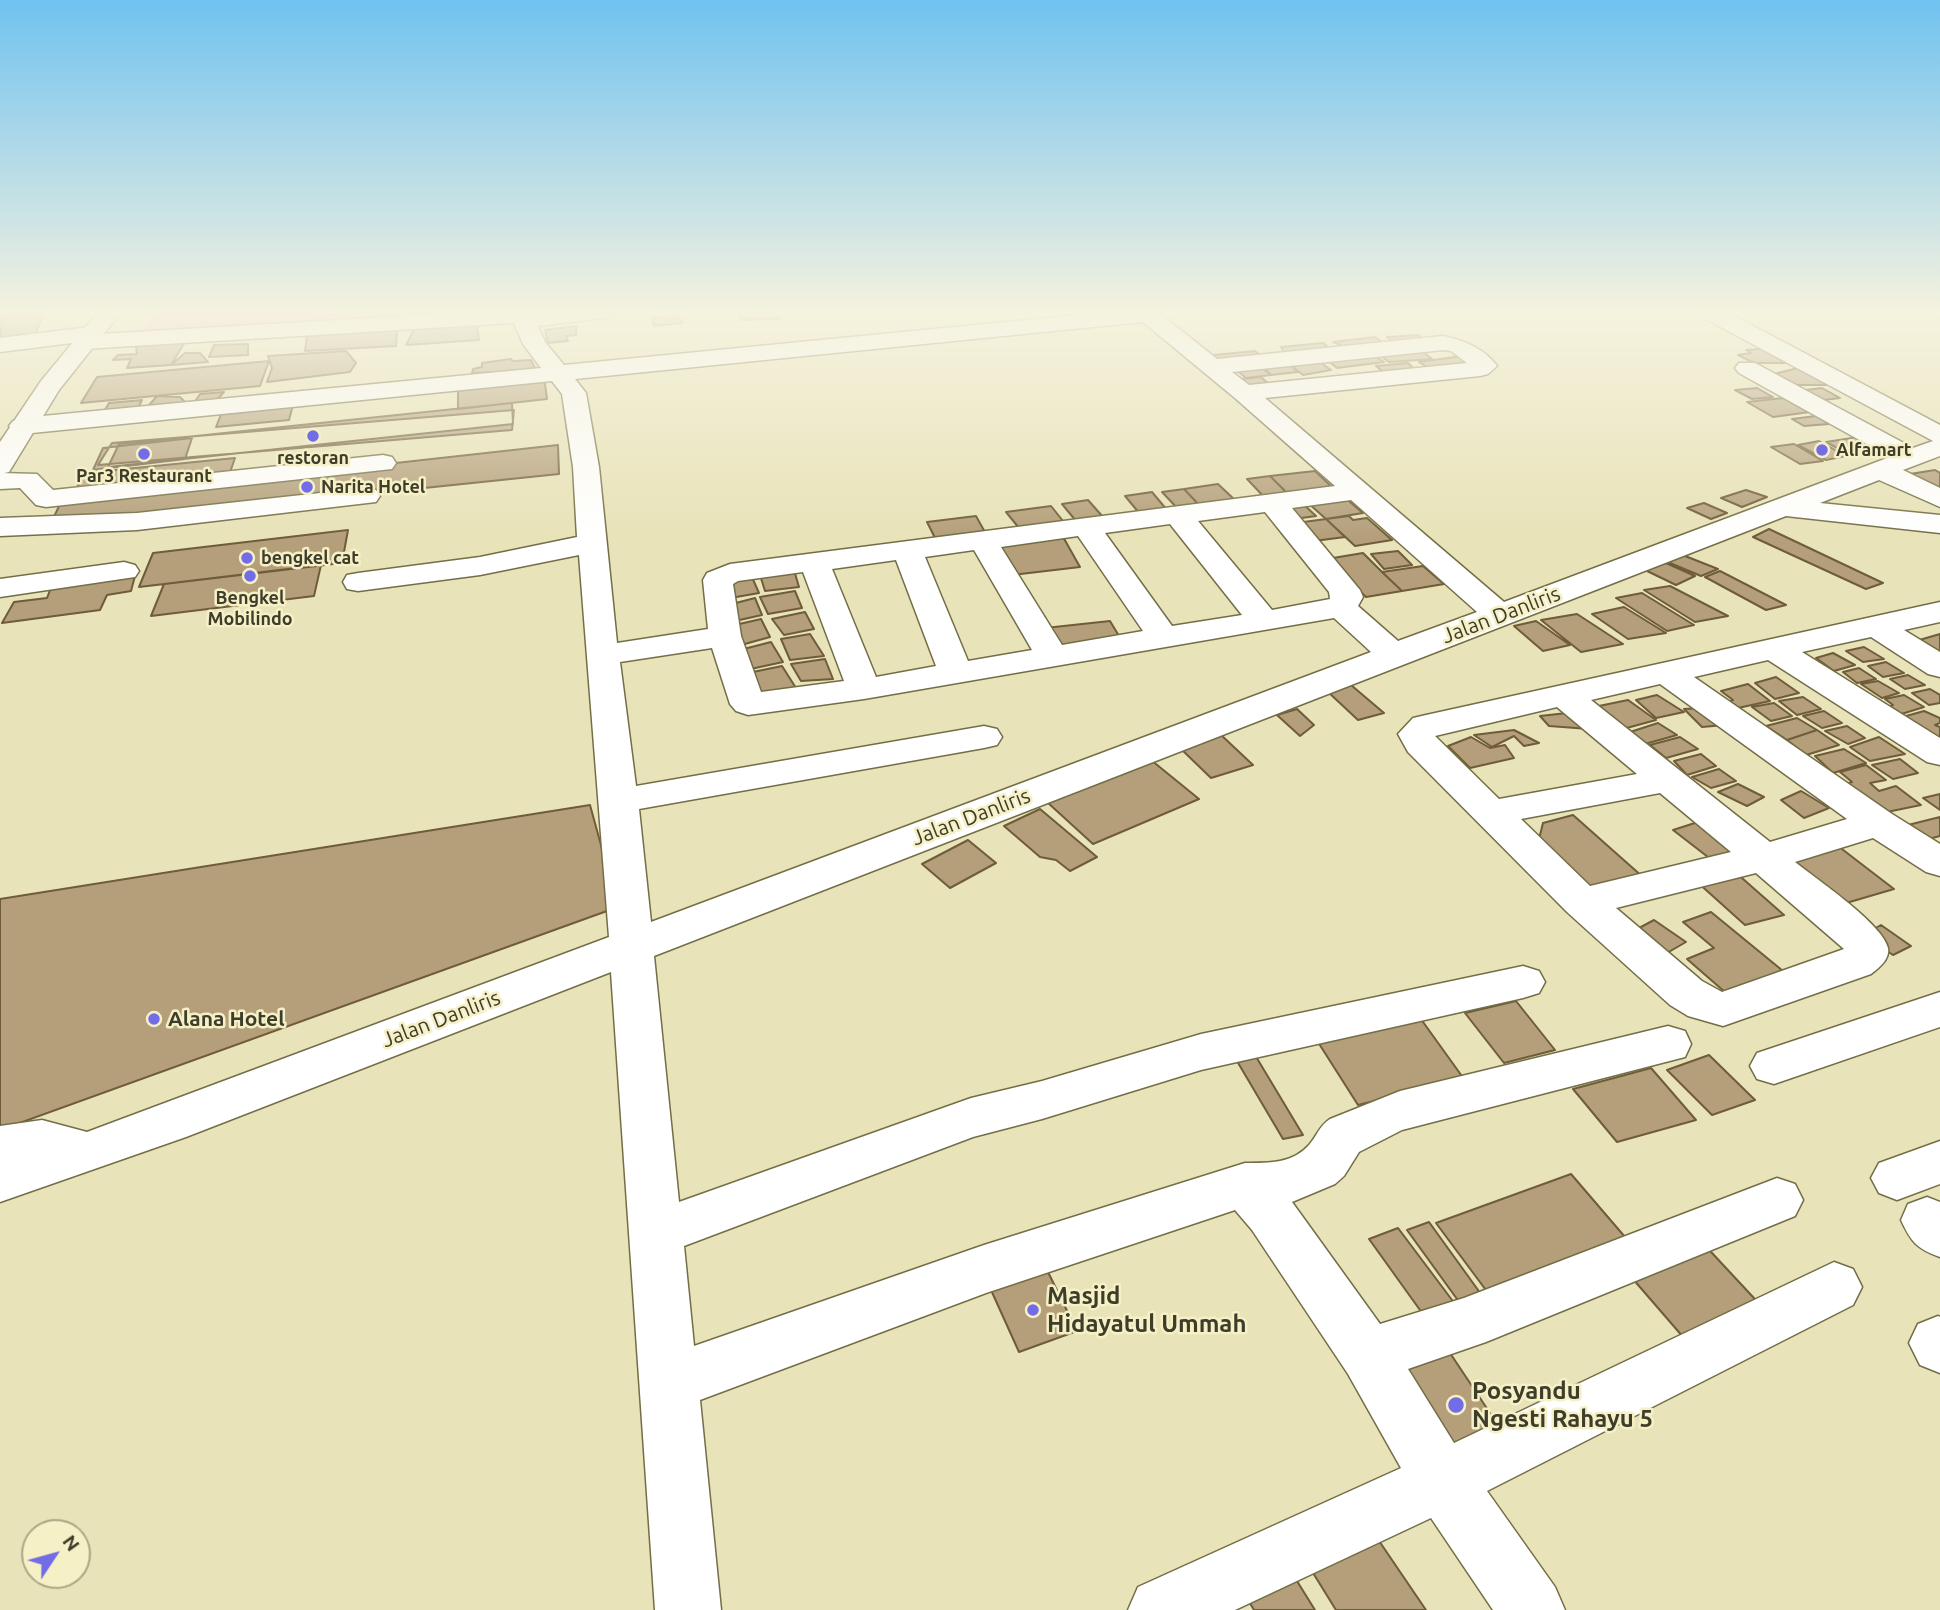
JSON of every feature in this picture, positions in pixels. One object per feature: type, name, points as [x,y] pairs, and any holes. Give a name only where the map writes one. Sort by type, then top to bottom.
[{"type":"main road","points":[[45,387],[15,423],[4,458],[385,412]]},
{"type":"main road","points":[[15,423],[405,387]]},
{"type":"main road","points":[[569,387],[578,407],[593,543],[601,655],[620,801],[688,1610]]},
{"type":"main road","points":[[1236,387],[1500,615]]},
{"type":"main road","points":[[1244,393],[1302,387]]},
{"type":"main road","points":[[1785,387],[1918,453]]},
{"type":"main road","points":[[1821,387],[1918,453],[1940,499]]},
{"type":"main road","name":"Jalan Danliris","points":[[0,1180],[89,1152],[1783,508],[1918,453]]},
{"type":"main road","points":[[0,481],[26,480],[46,499],[383,463]]},
{"type":"main road","points":[[1272,502],[1344,590],[1347,597],[1340,607],[864,690],[750,719],[725,636],[718,580],[739,572],[815,563],[907,550],[983,541],[1272,502],[1345,493]]},
{"type":"main road","points":[[0,527],[63,528],[114,524],[366,496]]},
{"type":"main road","points":[[1783,508],[1940,524]]},
{"type":"main road","points":[[1178,515],[1264,621]]},
{"type":"main road","points":[[1086,527],[1164,638]]},
{"type":"main road","points":[[983,541],[1053,657]]},
{"type":"main road","points":[[358,582],[480,566],[593,543]]},
{"type":"main road","points":[[907,550],[956,674]]},
{"type":"main road","points":[[815,563],[864,690]]},
{"type":"main road","points":[[0,589],[124,571]]},
{"type":"main road","points":[[1340,607],[1395,656]]},
{"type":"main road","points":[[1562,694],[1856,933],[1866,947],[1865,956],[1846,967],[1723,1009],[1704,1004],[1686,993],[1582,902],[1421,744],[1416,734],[1426,726],[1562,694],[1775,650],[1940,612]]},
{"type":"main road","points":[[1877,627],[1940,667]]},
{"type":"main road","points":[[601,655],[725,636]]},
{"type":"main road","points":[[1775,650],[1940,754]]},
{"type":"main road","points":[[1667,673],[1878,823],[1940,863]]},
{"type":"main road","points":[[620,801],[984,737]]},
{"type":"main road","points":[[1493,812],[1666,780]]},
{"type":"main road","points":[[1582,902],[1762,858],[1878,823]]},
{"type":"main road","points":[[657,1233],[971,1118],[1042,1100],[1201,1052],[1522,982]]},
{"type":"main road","points":[[1774,1066],[1940,1009]]},
{"type":"main road","points":[[669,1383],[984,1269],[1245,1185],[1274,1185],[1297,1180],[1326,1161],[1338,1140],[1363,1124],[1401,1111],[1668,1044]]},
{"type":"main road","points":[[0,1147],[42,1141],[89,1152]]},
{"type":"main road","points":[[1245,1185],[1271,1214],[1368,1355],[1442,1482],[1532,1610]]},
{"type":"main road","points":[[1368,1355],[1466,1324],[1777,1199]]},
{"type":"main road","points":[[1161,1610],[1442,1482],[1835,1287]]},
{"type":"building","points":[[91,387],[248,387],[81,403]]},
{"type":"building","points":[[458,387],[545,387],[547,399],[458,409]]},
{"type":"building","points":[[1757,388],[1773,397],[1752,399],[1735,390]]},
{"type":"building","points":[[1822,388],[1840,398],[1816,401],[1798,391]]},
{"type":"building","points":[[224,392],[216,401],[192,406],[200,394]]},
{"type":"building","points":[[157,396],[180,397],[187,404],[144,411]]},
{"type":"building","points":[[1783,398],[1810,412],[1773,417],[1747,402]]},
{"type":"building","points":[[142,400],[136,412],[102,415],[109,403]]},
{"type":"building","points":[[294,401],[289,420],[216,427],[224,407]]},
{"type":"building","name":"restoran","points":[[512,403],[513,424],[108,467],[119,444]]},
{"type":"building","name":"restoran","points":[[514,410],[512,430],[98,465],[112,443]]},
{"type":"building","points":[[1816,416],[1829,424],[1804,426],[1792,419]]},
{"type":"building","points":[[1858,437],[1882,450],[1850,455],[1826,442]]},
{"type":"building","name":"Par3 Restaurant","points":[[192,438],[185,459],[93,470],[103,448]]},
{"type":"building","name":"Alfamart","points":[[1819,441],[1846,456],[1826,460],[1798,445]]},
{"type":"building","points":[[1794,444],[1823,461],[1800,464],[1771,447]]},
{"type":"building","name":"Narita Hotel","points":[[558,445],[559,474],[49,527],[62,500]]},
{"type":"building","points":[[235,458],[227,481],[72,496],[85,473]]},
{"type":"building","points":[[1935,470],[1940,473],[1940,490],[1910,474]]},
{"type":"building","points":[[1315,471],[1335,490],[1289,495],[1270,476]]},
{"type":"building","points":[[1270,476],[1289,495],[1265,498],[1247,479]]},
{"type":"building","points":[[1218,484],[1237,502],[1201,507],[1184,489]]},
{"type":"building","points":[[1184,489],[1201,507],[1179,510],[1162,492]]},
{"type":"building","points":[[1746,490],[1767,497],[1742,507],[1721,498]]},
{"type":"building","points":[[1152,492],[1167,510],[1140,514],[1125,496]]},
{"type":"building","points":[[1343,496],[1363,513],[1326,519],[1307,502]]},
{"type":"building","points":[[1088,500],[1103,517],[1076,521],[1062,504]]},
{"type":"building","points":[[1302,503],[1316,516],[1294,519],[1281,505]]},
{"type":"building","points":[[1704,503],[1727,513],[1711,519],[1687,508]]},
{"type":"building","points":[[1051,506],[1063,521],[1019,528],[1006,512]]},
{"type":"building","points":[[976,516],[986,534],[936,540],[927,522]]},
{"type":"building","points":[[1349,516],[1353,520],[1367,518],[1392,540],[1355,546],[1326,519]]},
{"type":"building","points":[[1326,519],[1345,537],[1314,541],[1296,523]]},
{"type":"building","points":[[1769,529],[1883,583],[1866,589],[1753,537]]},
{"type":"building","name":"bengkel cat","points":[[348,530],[342,563],[139,587],[153,553]]},
{"type":"building","points":[[1062,535],[1080,567],[1012,575],[995,541]]},
{"type":"building","points":[[1398,551],[1412,565],[1384,569],[1371,554]]},
{"type":"building","points":[[1675,552],[1718,569],[1701,576],[1658,558]]},
{"type":"building","points":[[1363,553],[1402,591],[1366,597],[1327,559]]},
{"type":"building","points":[[1666,563],[1695,576],[1676,585],[1645,570]]},
{"type":"building","points":[[321,565],[314,596],[151,616],[164,584]]},
{"type":"building","points":[[1423,566],[1444,584],[1402,591],[1382,572]]},
{"type":"building","points":[[794,570],[799,587],[765,591],[760,575]]},
{"type":"building","points":[[1720,571],[1786,605],[1766,610],[1705,577]]},
{"type":"building","points":[[751,575],[759,593],[725,599],[722,579]]},
{"type":"building","points":[[135,576],[131,591],[107,595],[100,610],[2,623],[14,602],[47,598],[52,585]]},
{"type":"building","points":[[1670,586],[1728,616],[1695,622],[1644,590]]},
{"type":"building","points":[[795,591],[802,608],[768,614],[760,597]]},
{"type":"building","points":[[1642,593],[1694,625],[1667,631],[1616,598]]},
{"type":"building","points":[[755,598],[762,615],[735,621],[728,605]]},
{"type":"building","points":[[1624,607],[1666,633],[1628,639],[1592,614]]},
{"type":"building","points":[[805,612],[814,629],[784,635],[772,619]]},
{"type":"building","points":[[1577,614],[1623,644],[1581,652],[1541,620]]},
{"type":"building","points":[[761,619],[770,637],[741,645],[735,625]]},
{"type":"building","points":[[1110,621],[1122,641],[1056,649],[1045,628]]},
{"type":"building","points":[[1536,621],[1570,645],[1543,651],[1514,626]]},
{"type":"building","points":[[810,634],[824,656],[790,660],[781,639]]},
{"type":"building","points":[[1940,634],[1940,656],[1916,641]]},
{"type":"building","points":[[771,642],[783,662],[746,670],[736,651]]},
{"type":"building","points":[[1864,647],[1884,659],[1863,662],[1846,651]]},
{"type":"building","points":[[1833,653],[1855,665],[1834,671],[1816,658]]},
{"type":"building","points":[[825,659],[833,679],[801,681],[791,664]]},
{"type":"building","points":[[1886,662],[1904,673],[1883,677],[1868,666]]},
{"type":"building","points":[[782,666],[796,688],[760,698],[748,673]]},
{"type":"building","points":[[1859,668],[1876,679],[1857,683],[1843,672]]},
{"type":"building","points":[[1908,675],[1925,685],[1905,689],[1890,679]]},
{"type":"building","points":[[1776,677],[1799,693],[1775,699],[1755,683]]},
{"type":"building","points":[[1878,681],[1899,693],[1882,698],[1861,684]]},
{"type":"building","points":[[1748,684],[1770,701],[1729,710],[1723,704],[1733,700],[1721,691]]},
{"type":"building","points":[[1351,685],[1384,713],[1358,720],[1327,691]]},
{"type":"building","points":[[1930,689],[1940,695],[1940,703],[1929,705],[1912,693]]},
{"type":"building","points":[[1657,695],[1684,712],[1656,718],[1636,700]]},
{"type":"building","points":[[1904,695],[1924,707],[1895,716],[1883,710],[1893,705],[1885,699]]},
{"type":"building","points":[[1803,697],[1821,709],[1797,715],[1779,701]]},
{"type":"building","points":[[1628,700],[1656,720],[1612,732],[1594,707]]},
{"type":"building","points":[[1774,703],[1792,716],[1771,721],[1752,707]]},
{"type":"building","points":[[1702,708],[1725,725],[1702,727],[1684,709]]},
{"type":"building","points":[[1297,709],[1314,725],[1300,736],[1277,715]]},
{"type":"building","points":[[1824,711],[1842,723],[1822,728],[1803,716]]},
{"type":"building","points":[[1924,711],[1940,718],[1940,723],[1935,725],[1940,727],[1940,741],[1899,718]]},
{"type":"building","points":[[1567,713],[1589,729],[1549,726],[1540,716]]},
{"type":"building","points":[[1797,718],[1817,730],[1787,740],[1766,726]]},
{"type":"building","points":[[1658,723],[1677,735],[1645,744],[1630,732]]},
{"type":"building","points":[[1847,726],[1865,738],[1848,744],[1825,731]]},
{"type":"building","points":[[1514,730],[1539,743],[1524,746],[1514,736],[1492,747],[1474,735]]},
{"type":"building","points":[[1817,730],[1839,745],[1806,755],[1787,740]]},
{"type":"building","points":[[1220,734],[1253,765],[1211,778],[1179,747]]},
{"type":"building","points":[[1471,737],[1490,748],[1505,745],[1514,758],[1470,768],[1448,746]]},
{"type":"building","points":[[1680,737],[1698,749],[1666,758],[1650,745]]},
{"type":"building","points":[[1879,737],[1905,754],[1870,761],[1850,747]]},
{"type":"building","points":[[1844,749],[1866,763],[1833,773],[1815,756]]},
{"type":"building","points":[[1701,754],[1716,766],[1687,775],[1674,761]]},
{"type":"building","points":[[1900,759],[1918,773],[1893,779],[1872,765]]},
{"type":"building","points":[[1151,760],[1199,799],[1093,844],[1047,802]]},
{"type":"building","points":[[1866,765],[1886,780],[1870,783],[1879,791],[1896,786],[1921,805],[1882,813],[1843,785],[1852,782],[1840,772]]},
{"type":"building","points":[[1719,769],[1736,781],[1711,788],[1692,777]]},
{"type":"building","points":[[1738,784],[1764,797],[1747,806],[1718,792]]},
{"type":"building","points":[[1801,791],[1829,808],[1804,818],[1781,800]]},
{"type":"building","points":[[1940,794],[1940,810],[1923,798]]},
{"type":"building","name":"Alana Hotel","points":[[590,805],[618,907],[0,1130],[0,899]]},
{"type":"building","points":[[1040,809],[1097,857],[1070,871],[1056,860],[1040,857],[1004,826]]},
{"type":"building","points":[[1573,815],[1644,878],[1587,894],[1537,847],[1543,823]]},
{"type":"building","points":[[1940,817],[1940,836],[1918,842],[1900,827]]},
{"type":"building","points":[[1698,822],[1742,856],[1717,864],[1673,830]]},
{"type":"building","points":[[968,840],[996,863],[950,888],[922,864]]},
{"type":"building","points":[[1838,846],[1894,889],[1836,906],[1782,862]]},
{"type":"building","points":[[1734,871],[1784,915],[1745,925],[1696,881]]},
{"type":"building","points":[[1711,912],[1783,971],[1726,993],[1687,959],[1714,948],[1683,922]]},
{"type":"building","points":[[1654,920],[1686,942],[1660,957],[1628,934]]},
{"type":"building","points":[[1881,925],[1911,946],[1893,955],[1863,935]]},
{"type":"building","points":[[1516,1001],[1555,1050],[1504,1063],[1465,1013]]},
{"type":"building","points":[[1418,1015],[1464,1079],[1358,1105],[1316,1039]]},
{"type":"building","points":[[1255,1055],[1303,1135],[1283,1139],[1234,1056]]},
{"type":"building","points":[[1709,1055],[1755,1100],[1712,1115],[1667,1070]]},
{"type":"building","points":[[1651,1068],[1696,1120],[1617,1142],[1573,1089]]},
{"type":"building","points":[[1571,1174],[1637,1251],[1497,1305],[1436,1223]]},
{"type":"building","points":[[1429,1222],[1491,1308],[1470,1317],[1407,1230]]},
{"type":"building","points":[[1398,1228],[1464,1316],[1435,1331],[1369,1239]]},
{"type":"building","points":[[1699,1239],[1766,1311],[1690,1345],[1626,1271]]},
{"type":"building","name":"Masjid Hidayatul Ummah","points":[[1047,1270],[1077,1331],[1019,1352],[991,1290]]},
{"type":"building","name":"Posyandu Ngesti Rahayu 5","points":[[1448,1350],[1510,1443],[1464,1461],[1403,1367]]},
{"type":"building","points":[[1373,1532],[1426,1610],[1336,1610],[1305,1560]]},
{"type":"building","points":[[1292,1573],[1315,1610],[1254,1610],[1245,1595]]},
{"type":"place","name":"restoran","points":[[313,436]]},
{"type":"place","name":"Alfamart","points":[[1822,450]]},
{"type":"place","name":"Par3 Restaurant","points":[[144,454]]},
{"type":"place","name":"Narita Hotel","points":[[307,487]]},
{"type":"place","name":"bengkel cat","points":[[247,558]]},
{"type":"place","name":"Bengkel Mobilindo","points":[[250,576]]},
{"type":"place","name":"Alana Hotel","points":[[154,1019]]},
{"type":"place","name":"Masjid Hidayatul Ummah","points":[[1033,1310]]},
{"type":"place","name":"Posyandu Ngesti Rahayu 5","points":[[1456,1405]]}]
